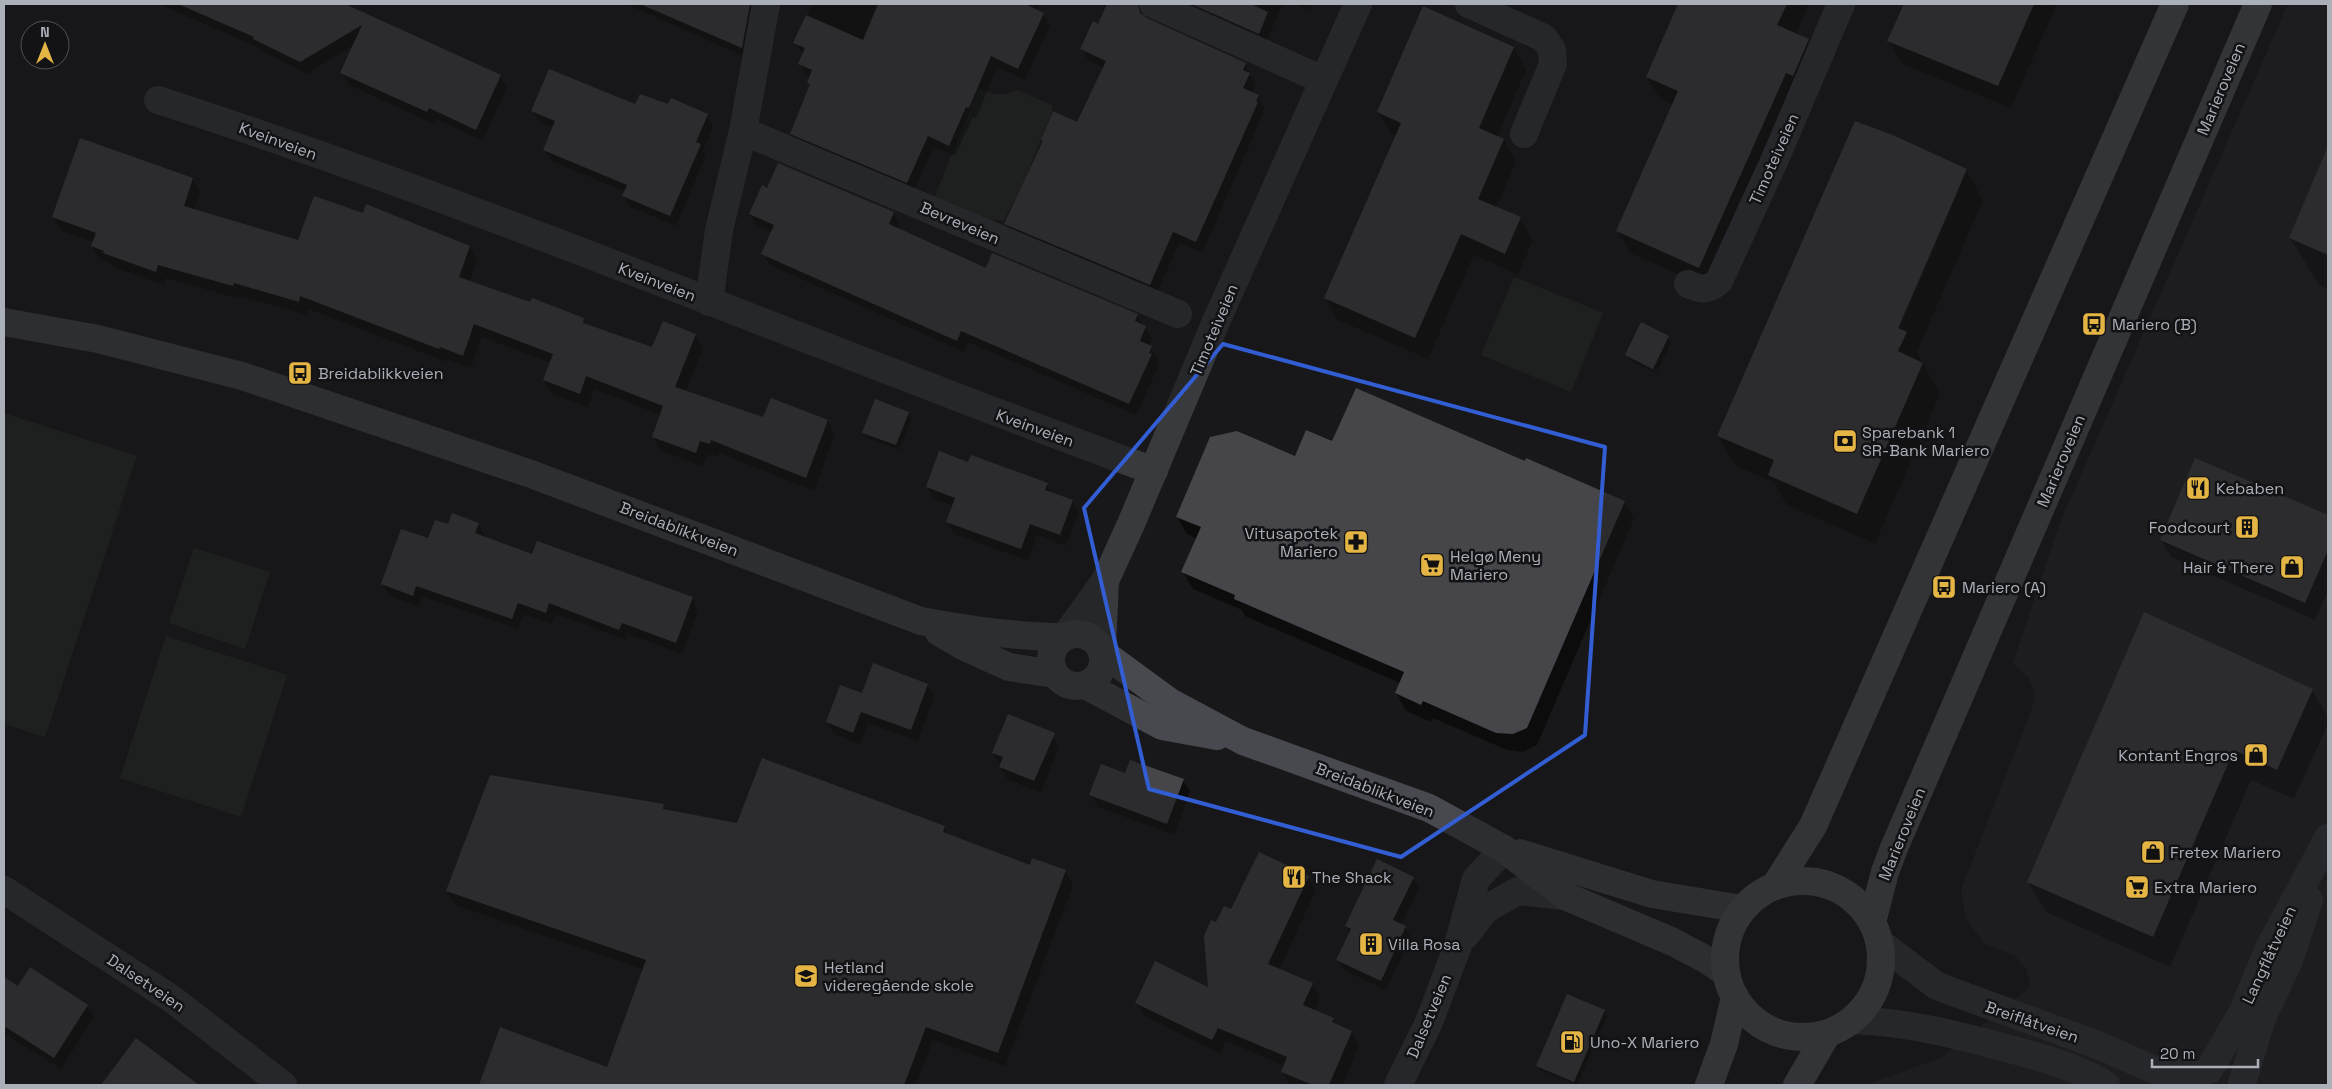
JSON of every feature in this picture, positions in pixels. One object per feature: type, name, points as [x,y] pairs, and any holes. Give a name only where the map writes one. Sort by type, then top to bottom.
[{"type":"main road","points":[[1775,886],[1813,826],[2175,4]]},
{"type":"main road","name":"Marieroveien","points":[[1876,932],[1885,872],[1894,848],[2258,4]]},
{"type":"main road","name":"Breidablikkveien","points":[[4,322],[98,339],[242,376],[531,474],[921,620],[976,631],[1025,637],[1065,636]]},
{"type":"main road","name":"Breidablikkveien","points":[[921,620],[965,647],[1009,667],[1055,674]]},
{"type":"main road","points":[[1080,634],[1094,639],[1102,652],[1103,667],[1096,678],[1085,685],[1068,685],[1055,674],[1050,661],[1054,647],[1065,636],[1080,634]]},
{"type":"main road","name":"Breidablikkveien","points":[[1102,652],[1170,702],[1243,741],[1429,808],[1504,849],[1565,896],[1673,942],[1707,960],[1731,985]]},
{"type":"main road","name":"Breidablikkveien","points":[[1085,685],[1162,726],[1243,741]]},
{"type":"main road","name":"Breidablikkveien","points":[[1504,849],[1652,894],[1742,909]]},
{"type":"main road","points":[[1804,881],[1833,887],[1848,895],[1862,907],[1876,932],[1881,972],[1871,999],[1852,1020],[1827,1034],[1800,1037],[1774,1032],[1751,1018],[1731,985],[1725,960],[1728,940],[1742,909],[1752,900],[1775,886],[1804,881]]},
{"type":"main road","points":[[1709,1085],[1724,1044],[1731,985]]},
{"type":"main road","points":[[1797,1085],[1827,1034]]},
{"type":"street","points":[[709,302],[719,230],[743,131],[766,4]]},
{"type":"street","points":[[1153,4],[1323,80]]},
{"type":"street","name":"Timoteiveien","points":[[1065,636],[1105,581],[1154,471],[1215,324],[1358,4]]},
{"type":"street","points":[[1469,4],[1544,38],[1552,50],[1553,64],[1524,134]]},
{"type":"street","name":"Timoteiveien","points":[[1688,284],[1700,289],[1708,289],[1719,281],[1775,159],[1841,4]]},
{"type":"street","name":"Kveinveien","points":[[158,100],[260,134],[709,302],[936,391],[1154,471]]},
{"type":"street","name":"Bevreveien","points":[[743,131],[1178,314]]},
{"type":"street","name":"Timoteiveien","points":[[1102,652],[1105,581]]},
{"type":"street","name":"Langflåtveien","points":[[2194,1077],[2243,1011],[2269,948],[2328,838]]},
{"type":"street","name":"Langflåtveien","points":[[2243,1084],[2262,1018],[2290,958],[2328,842]]},
{"type":"street","name":"Dalsetveien","points":[[1398,1085],[1429,1022],[1458,945],[1476,879],[1504,849]]},
{"type":"street","name":"Dalsetveien","points":[[4,890],[172,999],[282,1085]]},
{"type":"street","name":"Dalsetveien","points":[[1458,945],[1486,909],[1518,891],[1565,896]]},
{"type":"street","name":"Breiflåtveien","points":[[1876,932],[1937,986],[2103,1047],[2154,1070],[2194,1077],[2228,1074],[2243,1084]]},
{"type":"street","name":"Breiflåtveien","points":[[1852,1020],[1900,1023],[1951,1033],[2046,1059],[2096,1079],[2106,1085]]},
{"type":"highlighted area","points":[[1223,344],[1605,447],[1585,735],[1401,857],[1149,789],[1084,508]]},
{"type":"shaded area","points":[[2288,4],[2328,4],[2328,1085],[1865,1085],[1941,1058],[2030,987],[2027,969],[2015,956],[1985,944],[1966,919],[1961,890],[2031,711],[2035,694],[2029,678],[2013,663],[2060,523]]},
{"type":"shaded area","points":[[979,88],[998,94],[1006,94],[1017,90],[1052,105],[1052,111],[1023,185],[1004,220],[975,220],[933,201]]},
{"type":"shaded area","points":[[1514,277],[1603,313],[1571,392],[1481,355]]},
{"type":"shaded area","points":[[4,413],[137,456],[45,737],[4,724]]},
{"type":"shaded area","points":[[194,548],[270,572],[245,649],[169,623]]},
{"type":"shaded area","points":[[166,636],[287,675],[241,817],[120,778]]},
{"type":"building","points":[[178,4],[345,4],[501,75],[476,130],[429,108],[427,112],[340,73],[362,25],[300,62],[253,39],[254,37]]},
{"type":"building","points":[[640,4],[750,4],[742,48]]},
{"type":"building","points":[[878,4],[1025,4],[1044,13],[1018,69],[991,56],[969,108],[966,107],[949,146],[928,136],[907,183],[790,134],[810,84],[807,83],[812,70],[798,64],[805,48],[793,43],[806,15],[863,40]]},
{"type":"building","points":[[1107,4],[1138,4],[1140,13],[1147,18],[1246,63],[1243,70],[1250,73],[1243,88],[1259,95],[1256,101],[1258,102],[1196,242],[1173,232],[1150,285],[1004,224],[1043,141],[1041,140],[1053,111],[1077,122],[1106,61],[1080,49],[1093,21],[1098,24]]},
{"type":"building","points":[[1191,4],[1251,4],[1268,12],[1259,34]]},
{"type":"building","points":[[1678,4],[1787,4],[1777,25],[1809,39],[1793,76],[1786,73],[1699,268],[1616,231],[1678,91],[1646,77]]},
{"type":"building","points":[[1904,4],[2034,4],[1998,86],[1887,41]]},
{"type":"building","points":[[1423,6],[1514,47],[1479,128],[1504,139],[1478,199],[1521,217],[1505,254],[1461,234],[1415,338],[1324,298],[1401,123],[1377,112]]},
{"type":"building","points":[[549,69],[635,104],[640,94],[668,104],[671,98],[708,114],[696,142],[701,144],[670,216],[622,196],[627,185],[543,150],[555,121],[531,111]]},
{"type":"building","points":[[1855,121],[1895,136],[1967,169],[1898,328],[1907,332],[1898,351],[1923,363],[1857,514],[1768,475],[1774,460],[1717,436]]},
{"type":"building","points":[[80,138],[193,178],[184,206],[298,240],[314,196],[363,213],[366,204],[470,246],[459,277],[530,302],[532,298],[584,318],[583,323],[652,347],[663,321],[696,334],[675,387],[763,417],[771,398],[828,420],[806,478],[711,440],[710,444],[700,441],[696,453],[652,437],[663,406],[586,376],[580,394],[543,380],[553,354],[474,324],[463,356],[440,347],[439,349],[300,296],[299,302],[234,283],[233,286],[158,265],[156,272],[103,253],[104,251],[91,246],[96,233],[52,217]]},
{"type":"building","points":[[2328,146],[2328,255],[2289,238]]},
{"type":"building","points":[[778,163],[894,212],[889,224],[986,268],[992,253],[1138,314],[1135,321],[1146,326],[1140,341],[1152,346],[1149,353],[1152,354],[1129,404],[961,331],[957,341],[761,254],[774,225],[749,214],[762,185],[767,188]]},
{"type":"building","points":[[1641,322],[1669,336],[1653,369],[1625,355]]},
{"type":"building","points":[[1356,388],[1525,461],[1526,458],[1625,501],[1527,728],[1513,734],[1496,733],[1423,701],[1421,705],[1395,693],[1404,672],[1234,599],[1235,595],[1181,572],[1201,527],[1176,517],[1210,437],[1237,431],[1295,456],[1306,430],[1332,441]]},
{"type":"building","points":[[875,399],[909,412],[896,445],[862,433]]},
{"type":"building","points":[[939,451],[968,462],[971,455],[1048,483],[1045,490],[1073,500],[1060,535],[1030,524],[1021,549],[946,522],[955,498],[926,487]]},
{"type":"building","name":"Foodcourt","points":[[2195,458],[2328,515],[2328,550],[2305,603],[2160,540]]},
{"type":"building","points":[[452,513],[479,523],[475,533],[532,554],[537,541],[693,597],[676,643],[622,623],[619,630],[549,603],[546,613],[518,603],[512,619],[416,586],[413,596],[381,584],[401,529],[428,538],[435,520],[448,524]]},
{"type":"building","points":[[2144,612],[2313,689],[2277,770],[2234,750],[2153,937],[2027,882]]},
{"type":"building","points":[[873,663],[928,684],[911,730],[861,712],[853,733],[826,722],[840,685],[862,693]]},
{"type":"building","points":[[1008,714],[1055,733],[1034,781],[999,767],[1003,757],[992,753]]},
{"type":"building","points":[[762,758],[945,826],[943,832],[1030,865],[1032,858],[1066,870],[998,1053],[926,1027],[904,1085],[479,1085],[500,1027],[607,1067],[646,960],[446,891],[490,775],[664,804],[663,809],[737,823]]},
{"type":"building","points":[[1130,760],[1184,779],[1167,824],[1089,795],[1101,764],[1125,773]]},
{"type":"building","points":[[1259,852],[1309,876],[1268,964],[1313,983],[1303,1005],[1334,1018],[1332,1022],[1352,1031],[1329,1085],[1313,1085],[1281,1072],[1287,1057],[1218,1028],[1212,1040],[1135,1003],[1155,961],[1208,987],[1204,936],[1211,920],[1216,922],[1224,906],[1231,909]]},
{"type":"building","name":"Villa Rosa","points":[[1377,859],[1414,877],[1393,920],[1406,926],[1381,981],[1336,960],[1351,929],[1345,926]]},
{"type":"building","points":[[30,967],[88,1005],[54,1058],[4,1026],[4,977],[18,986]]},
{"type":"building","points":[[1567,994],[1605,1010],[1574,1082],[1536,1066]]},
{"type":"building","points":[[136,1038],[199,1085],[101,1085]]},
{"type":"place","name":"Mariero (B)","points":[[2094,324]]},
{"type":"place","name":"Breidablikkveien","points":[[300,373]]},
{"type":"place","name":"Sparebank 1 SR-Bank Mariero","points":[[1845,441]]},
{"type":"place","name":"Kebaben","points":[[2198,488]]},
{"type":"place","name":"Foodcourt","points":[[2247,527]]},
{"type":"place","name":"Vitusapotek Mariero","points":[[1356,542]]},
{"type":"place","name":"Helgø Meny Mariero","points":[[1432,565]]},
{"type":"place","name":"Hair & There","points":[[2292,567]]},
{"type":"place","name":"Mariero (A)","points":[[1944,587]]},
{"type":"place","name":"Kontant Engros","points":[[2256,755]]},
{"type":"place","name":"Fretex Mariero","points":[[2153,852]]},
{"type":"place","name":"The Shack","points":[[1294,877]]},
{"type":"place","name":"Extra Mariero","points":[[2137,887]]},
{"type":"place","name":"Villa Rosa","points":[[1371,944]]},
{"type":"place","name":"Hetland videregående skole","points":[[806,976]]},
{"type":"place","name":"Uno-X Mariero","points":[[1572,1042]]}]
